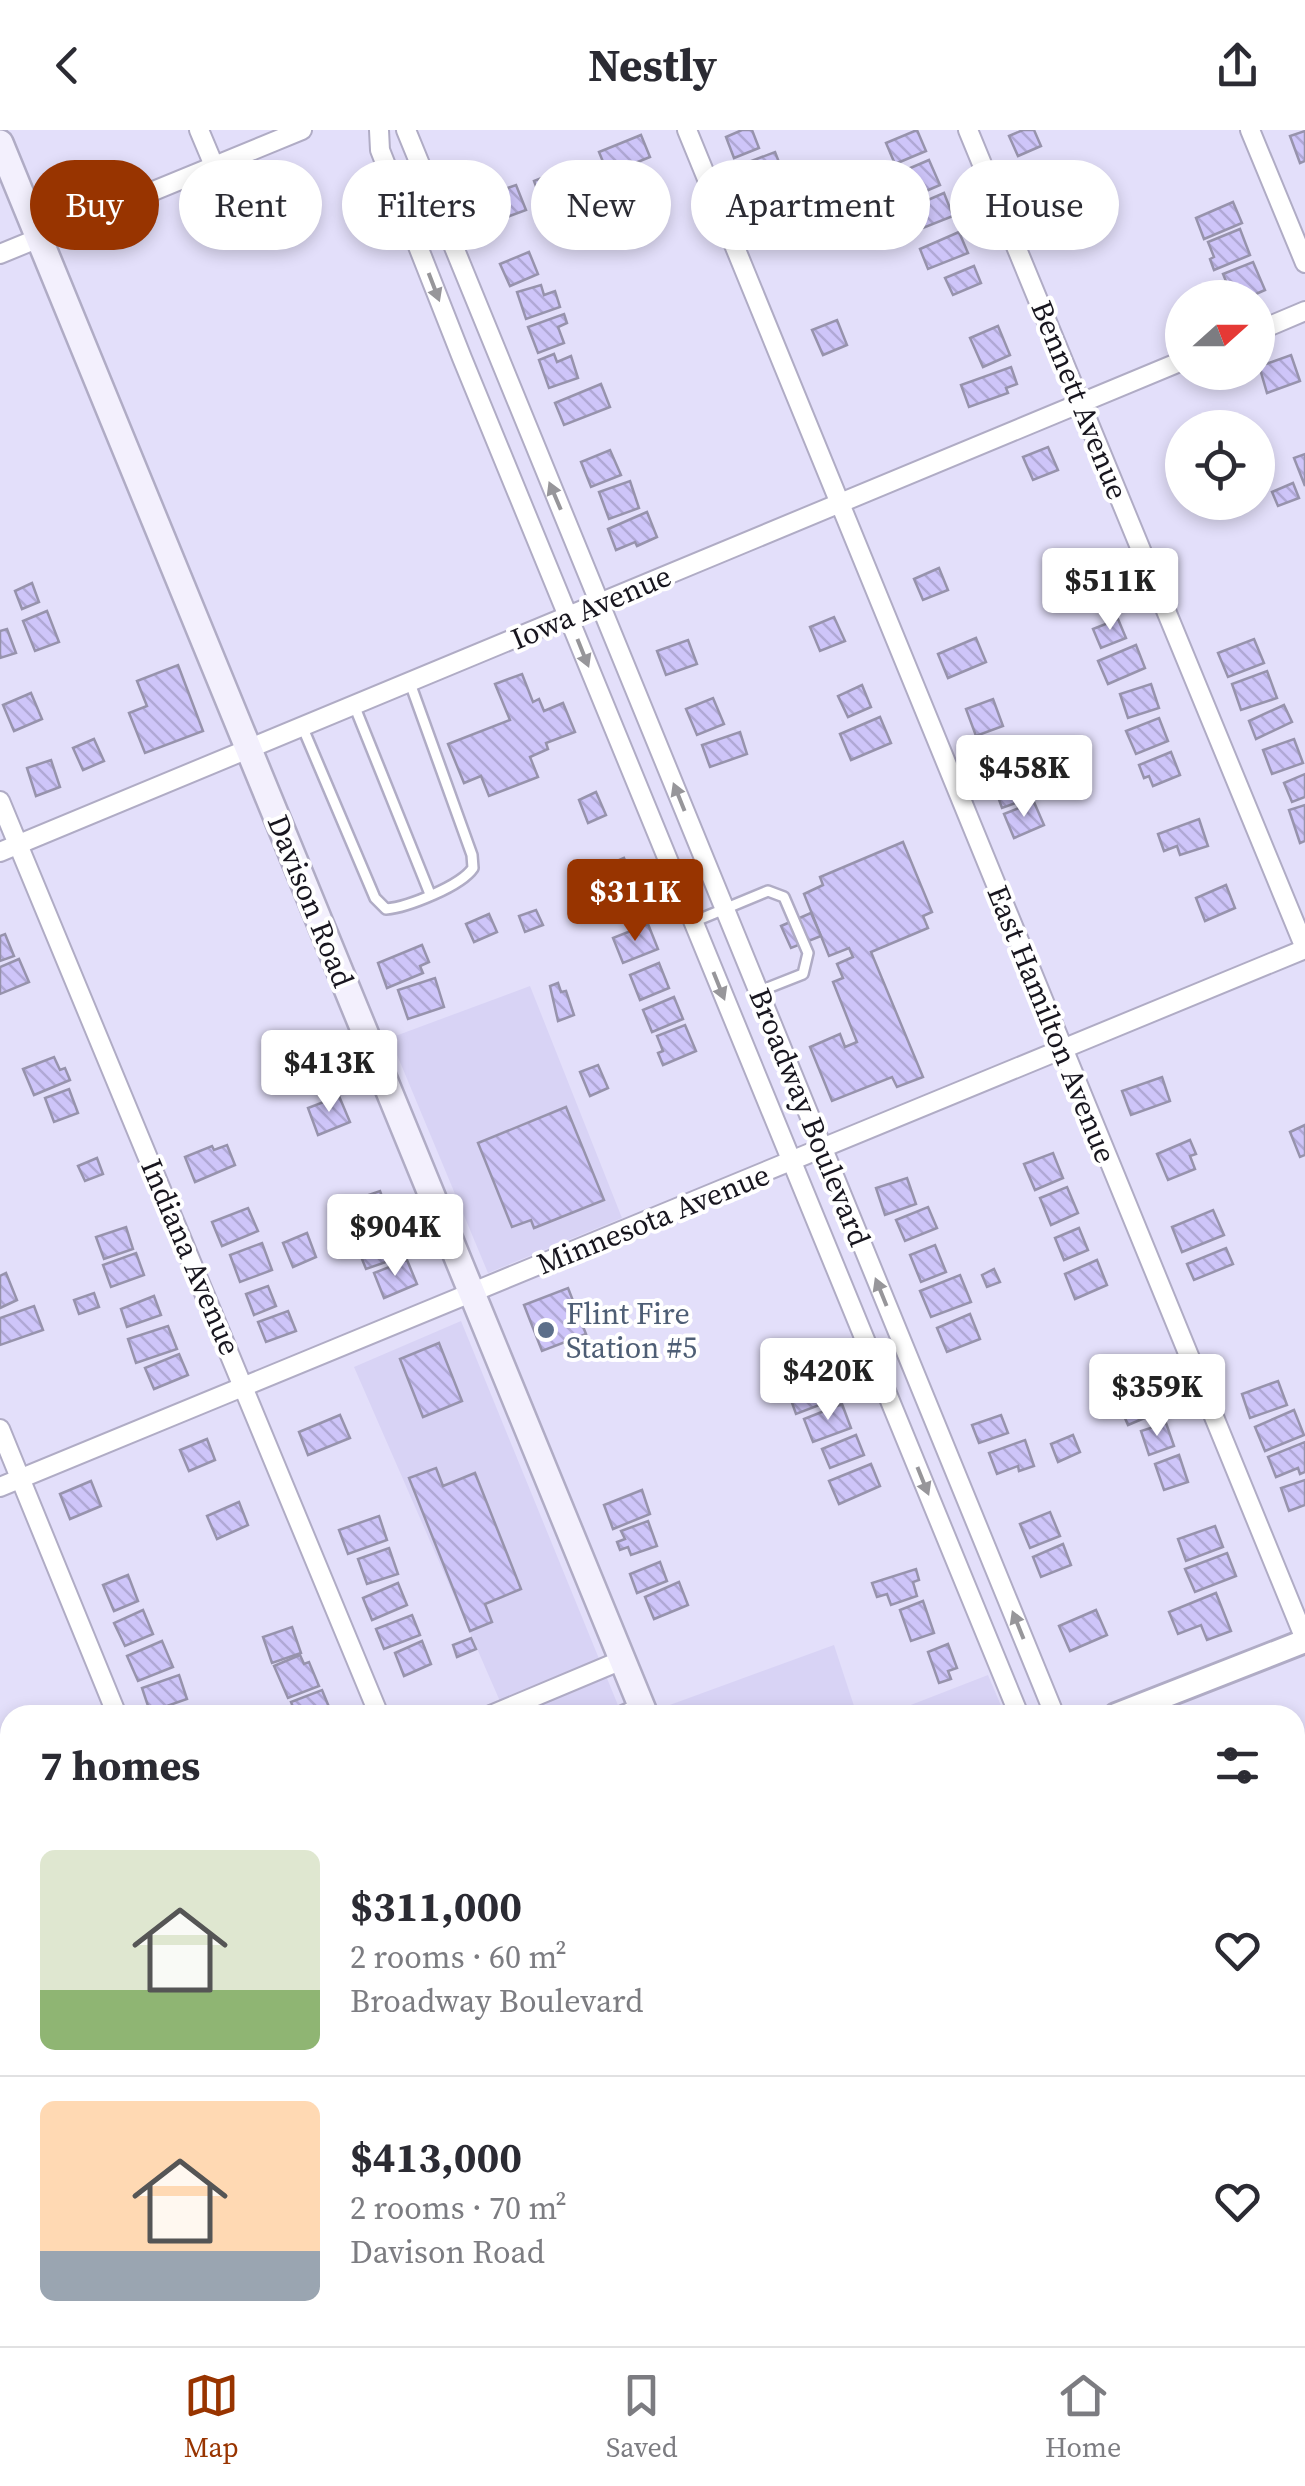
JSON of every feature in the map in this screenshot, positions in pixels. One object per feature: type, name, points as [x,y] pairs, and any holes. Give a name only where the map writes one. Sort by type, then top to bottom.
[{"type":"main road","name":"Davison Road","points":[[0,143],[30,215]]},
{"type":"main road","name":"Davison Road","points":[[44,250],[640,1705]]},
{"type":"street","points":[[199,130],[212,160]]},
{"type":"street","points":[[233,160],[302,130]]},
{"type":"street","name":"Broadway Boulevard","points":[[379,130],[380,150],[462,358],[1015,1705]]},
{"type":"street","name":"Broadway Boulevard","points":[[406,130],[1052,1705]]},
{"type":"street","name":"East Hamilton Avenue","points":[[687,130],[1305,1640]]},
{"type":"street","name":"Bennett Avenue","points":[[968,130],[1305,948]]},
{"type":"street","points":[[1250,130],[1305,263]]},
{"type":"street","points":[[0,254],[30,241]]},
{"type":"street","points":[[1275,324],[1305,311]]},
{"type":"street","points":[[462,358],[492,344]]},
{"type":"street","name":"Iowa Avenue","points":[[0,852],[1165,369]]},
{"type":"street","name":"Indiana Avenue","points":[[0,800],[375,1705]]},
{"type":"street","name":"Minnesota Avenue","points":[[0,1488],[1305,948]]},
{"type":"street","points":[[0,1429],[113,1705]]},
{"type":"street","points":[[1141,1705],[1305,1640]]},
{"type":"street","points":[[516,1705],[622,1660]]},
{"type":"lane","points":[[302,726],[374,898],[386,909],[398,908],[466,879],[474,868],[409,682]]},
{"type":"lane","points":[[354,705],[430,894]]},
{"type":"lane","points":[[694,922],[768,891],[784,897],[808,953],[802,974],[759,992]]},
{"type":"shaded area","points":[[530,986],[622,1218],[488,1273],[390,1038]]},
{"type":"shaded area","points":[[461,1321],[618,1705],[502,1705],[354,1367]]},
{"type":"shaded area","points":[[834,1645],[854,1705],[670,1705]]},
{"type":"shaded area","points":[[988,1675],[1001,1705],[911,1705]]},
{"type":"building","points":[[752,130],[759,148],[734,158],[726,137]]},
{"type":"building","points":[[917,130],[926,151],[893,160],[886,143]]},
{"type":"building","points":[[1034,130],[1041,146],[1018,156],[1009,136]]},
{"type":"building","points":[[1305,131],[1305,161],[1300,163],[1290,136]]},
{"type":"building","points":[[641,135],[650,157],[602,160],[599,152]]},
{"type":"building","points":[[775,152],[778,160],[754,160]]},
{"type":"building","points":[[930,162],[940,185],[930,189]]},
{"type":"building","points":[[516,185],[526,210],[511,215],[511,187]]},
{"type":"building","points":[[944,193],[950,217],[930,225],[930,199]]},
{"type":"building","points":[[1233,202],[1242,223],[1204,239],[1196,218]]},
{"type":"building","points":[[1240,229],[1250,255],[1214,270],[1208,242]]},
{"type":"building","points":[[950,236],[950,250],[968,253],[928,269],[920,250],[930,250],[930,245]]},
{"type":"building","points":[[529,252],[538,274],[510,286],[500,264]]},
{"type":"building","points":[[1253,262],[1261,280],[1225,280],[1223,274]]},
{"type":"building","points":[[974,266],[981,283],[953,295],[945,278]]},
{"type":"building","points":[[541,285],[544,295],[555,291],[560,307],[526,319],[517,292]]},
{"type":"building","points":[[564,314],[567,323],[558,327],[564,343],[538,353],[528,327]]},
{"type":"building","points":[[837,320],[847,345],[823,355],[812,330]]},
{"type":"building","points":[[998,326],[1010,355],[983,367],[970,338]]},
{"type":"building","points":[[554,354],[557,362],[571,356],[578,378],[549,388],[539,360]]},
{"type":"building","points":[[1291,355],[1300,381],[1267,393],[1266,390],[1275,390],[1275,361]]},
{"type":"building","points":[[1011,367],[1017,384],[1006,388],[1008,393],[969,407],[961,385]]},
{"type":"building","points":[[601,384],[610,407],[564,425],[555,403]]},
{"type":"building","points":[[1048,447],[1058,470],[1033,480],[1023,457]]},
{"type":"building","points":[[610,450],[621,475],[591,487],[581,462]]},
{"type":"building","points":[[1305,454],[1305,486],[1294,458]]},
{"type":"building","points":[[630,481],[639,508],[609,519],[599,492]]},
{"type":"building","points":[[1293,483],[1299,498],[1278,506],[1275,491]]},
{"type":"building","points":[[647,512],[657,537],[616,550],[608,529]]},
{"type":"building","points":[[939,568],[948,590],[923,600],[914,579]]},
{"type":"building","points":[[32,583],[39,602],[22,609],[15,591]]},
{"type":"building","points":[[47,611],[59,642],[35,651],[23,621]]},
{"type":"building","points":[[834,617],[845,641],[820,651],[810,627]]},
{"type":"building","points":[[1118,619],[1126,638],[1101,648],[1093,629]]},
{"type":"building","points":[[7,629],[16,653],[0,658],[0,631]]},
{"type":"building","points":[[976,638],[986,662],[948,678],[938,654]]},
{"type":"building","points":[[1254,639],[1264,663],[1228,677],[1218,653]]},
{"type":"building","points":[[688,640],[697,664],[666,675],[657,651]]},
{"type":"building","points":[[1136,645],[1145,668],[1108,684],[1098,661]]},
{"type":"building","points":[[178,665],[203,731],[145,753],[129,713],[147,706],[137,681]]},
{"type":"building","points":[[1267,671],[1277,698],[1241,710],[1232,684]]},
{"type":"building","points":[[522,674],[533,702],[539,699],[544,711],[563,703],[575,732],[546,743],[548,749],[530,757],[538,777],[489,796],[481,776],[464,783],[448,744],[510,720],[495,684]]},
{"type":"building","points":[[1151,684],[1159,708],[1128,718],[1120,694]]},
{"type":"building","points":[[862,685],[871,707],[848,717],[838,696]]},
{"type":"building","points":[[31,693],[42,719],[14,731],[3,705]]},
{"type":"building","points":[[713,698],[724,724],[697,735],[686,709]]},
{"type":"building","points":[[993,699],[1003,726],[976,736],[966,709]]},
{"type":"building","points":[[1284,705],[1292,722],[1256,739],[1249,721]]},
{"type":"building","points":[[880,717],[891,743],[851,760],[840,734]]},
{"type":"building","points":[[1159,718],[1168,741],[1136,754],[1126,731]]},
{"type":"building","points":[[740,732],[747,754],[710,767],[702,745]]},
{"type":"building","points":[[94,739],[104,761],[83,770],[73,748]]},
{"type":"building","points":[[1294,739],[1303,763],[1272,774],[1263,750]]},
{"type":"building","points":[[1171,752],[1180,775],[1153,786],[1149,776],[1144,778],[1139,765]]},
{"type":"building","points":[[51,760],[60,787],[36,796],[27,768]]},
{"type":"building","points":[[1020,773],[1029,798],[1002,808],[993,783]]},
{"type":"building","points":[[1305,774],[1305,797],[1292,802],[1284,783]]},
{"type":"building","points":[[596,792],[606,815],[588,823],[579,800]]},
{"type":"building","points":[[1034,802],[1044,825],[1014,838],[1004,814]]},
{"type":"building","points":[[1305,805],[1305,841],[1300,843],[1289,810]]},
{"type":"building","points":[[1199,819],[1208,846],[1180,855],[1177,846],[1164,851],[1158,834]]},
{"type":"building","points":[[903,842],[932,912],[923,916],[928,928],[871,952],[923,1077],[897,1087],[892,1077],[832,1101],[810,1047],[840,1034],[845,1047],[857,1042],[833,982],[843,978],[837,964],[853,957],[849,948],[829,956],[804,894],[823,885],[820,877]]},
{"type":"building","points":[[624,858],[636,884],[592,903],[588,894],[580,897],[573,880]]},
{"type":"building","points":[[1226,885],[1235,908],[1205,921],[1196,898]]},
{"type":"building","points":[[536,910],[543,925],[525,932],[519,916]]},
{"type":"building","points":[[811,913],[821,936],[791,948],[781,926]]},
{"type":"building","points":[[489,914],[497,932],[474,942],[466,924]]},
{"type":"building","points":[[648,924],[658,949],[623,963],[613,938]]},
{"type":"building","points":[[5,934],[14,956],[0,961],[0,936]]},
{"type":"building","points":[[422,945],[429,962],[420,966],[423,973],[387,988],[378,963]]},
{"type":"building","points":[[19,959],[29,982],[0,994],[0,967]]},
{"type":"building","points":[[659,963],[669,988],[640,1000],[630,975]]},
{"type":"building","points":[[435,978],[444,1007],[408,1019],[398,990]]},
{"type":"building","points":[[558,983],[561,992],[566,991],[574,1015],[558,1021],[550,986]]},
{"type":"building","points":[[674,997],[683,1019],[652,1032],[643,1010]]},
{"type":"building","points":[[685,1025],[696,1051],[663,1065],[657,1036]]},
{"type":"building","points":[[54,1057],[70,1080],[34,1095],[23,1069]]},
{"type":"building","points":[[598,1065],[608,1088],[590,1096],[580,1072]]},
{"type":"building","points":[[1162,1077],[1170,1101],[1131,1115],[1122,1091]]},
{"type":"building","points":[[69,1089],[78,1113],[54,1122],[45,1098]]},
{"type":"building","points":[[339,1096],[350,1122],[318,1135],[308,1108]]},
{"type":"building","points":[[566,1107],[604,1200],[534,1228],[531,1220],[512,1227],[478,1143]]},
{"type":"building","points":[[1305,1125],[1305,1155],[1300,1157],[1290,1132]]},
{"type":"building","points":[[1190,1140],[1196,1154],[1190,1156],[1195,1169],[1168,1180],[1157,1154]]},
{"type":"building","points":[[227,1145],[235,1165],[195,1182],[185,1157],[212,1146],[214,1150]]},
{"type":"building","points":[[1053,1153],[1063,1178],[1035,1190],[1024,1164]]},
{"type":"building","points":[[97,1158],[103,1174],[85,1181],[78,1166]]},
{"type":"building","points":[[907,1178],[916,1204],[885,1215],[876,1188]]},
{"type":"building","points":[[1067,1187],[1078,1213],[1051,1225],[1040,1198]]},
{"type":"building","points":[[380,1191],[390,1219],[361,1229],[351,1201]]},
{"type":"building","points":[[928,1207],[937,1228],[905,1241],[896,1220]]},
{"type":"building","points":[[248,1208],[258,1231],[222,1246],[212,1222]]},
{"type":"building","points":[[1213,1210],[1224,1235],[1182,1252],[1172,1227]]},
{"type":"building","points":[[126,1227],[133,1249],[104,1259],[96,1237]]},
{"type":"building","points":[[1079,1228],[1088,1250],[1064,1260],[1055,1238]]},
{"type":"building","points":[[307,1233],[316,1257],[293,1267],[283,1243]]},
{"type":"building","points":[[398,1234],[406,1255],[366,1269],[358,1249]]},
{"type":"building","points":[[262,1243],[272,1270],[240,1282],[230,1255]]},
{"type":"building","points":[[935,1245],[946,1272],[921,1282],[910,1255]]},
{"type":"building","points":[[1226,1248],[1233,1264],[1194,1280],[1187,1264]]},
{"type":"building","points":[[136,1253],[144,1275],[111,1287],[103,1265]]},
{"type":"building","points":[[407,1260],[417,1284],[384,1298],[374,1273]]},
{"type":"building","points":[[1097,1260],[1107,1285],[1075,1299],[1065,1274]]},
{"type":"building","points":[[994,1269],[1000,1282],[987,1287],[982,1275]]},
{"type":"building","points":[[6,1273],[17,1300],[0,1308],[0,1276]]},
{"type":"building","points":[[960,1275],[971,1302],[931,1317],[920,1291]]},
{"type":"building","points":[[268,1286],[276,1306],[254,1315],[246,1294]]},
{"type":"building","points":[[568,1288],[586,1334],[542,1351],[524,1305]]},
{"type":"building","points":[[94,1293],[99,1307],[79,1314],[74,1300]]},
{"type":"building","points":[[154,1296],[161,1315],[127,1327],[121,1309]]},
{"type":"building","points":[[34,1306],[43,1330],[0,1345],[0,1318]]},
{"type":"building","points":[[288,1311],[296,1331],[266,1342],[258,1322]]},
{"type":"building","points":[[970,1314],[980,1339],[947,1352],[937,1328]]},
{"type":"building","points":[[168,1326],[177,1349],[136,1363],[128,1339]]},
{"type":"building","points":[[439,1343],[462,1401],[423,1417],[400,1359]]},
{"type":"building","points":[[179,1354],[188,1375],[154,1389],[145,1368]]},
{"type":"building","points":[[833,1369],[843,1396],[796,1414],[786,1386]]},
{"type":"building","points":[[1278,1381],[1287,1405],[1250,1418],[1242,1394]]},
{"type":"building","points":[[1151,1389],[1161,1411],[1128,1425],[1118,1402]]},
{"type":"building","points":[[842,1404],[851,1428],[813,1442],[804,1419]]},
{"type":"building","points":[[1294,1410],[1304,1435],[1265,1451],[1255,1427]]},
{"type":"building","points":[[340,1415],[350,1438],[308,1455],[299,1432]]},
{"type":"building","points":[[1001,1415],[1008,1433],[979,1443],[972,1425]]},
{"type":"building","points":[[1166,1423],[1174,1446],[1149,1455],[1141,1431]]},
{"type":"building","points":[[856,1435],[864,1455],[830,1468],[822,1449]]},
{"type":"building","points":[[1073,1435],[1080,1452],[1058,1462],[1051,1444]]},
{"type":"building","points":[[207,1439],[215,1460],[189,1471],[180,1450]]},
{"type":"building","points":[[1025,1440],[1034,1466],[1019,1471],[1018,1466],[997,1474],[989,1453]]},
{"type":"building","points":[[1305,1442],[1305,1472],[1300,1474],[1298,1468],[1276,1477],[1268,1457]]},
{"type":"building","points":[[1179,1455],[1188,1482],[1164,1490],[1155,1464]]},
{"type":"building","points":[[871,1464],[880,1486],[839,1504],[829,1481]]},
{"type":"building","points":[[436,1468],[443,1486],[475,1473],[521,1589],[485,1604],[492,1622],[470,1631],[409,1478]]},
{"type":"building","points":[[1305,1480],[1305,1505],[1289,1511],[1281,1488]]},
{"type":"building","points":[[91,1481],[101,1506],[70,1519],[60,1494]]},
{"type":"building","points":[[642,1490],[650,1514],[613,1529],[604,1505]]},
{"type":"building","points":[[239,1502],[248,1525],[217,1539],[207,1516]]},
{"type":"building","points":[[1050,1512],[1060,1536],[1030,1548],[1020,1524]]},
{"type":"building","points":[[379,1516],[387,1540],[348,1554],[339,1530]]},
{"type":"building","points":[[648,1521],[657,1546],[631,1555],[628,1547],[620,1550],[617,1542],[625,1539],[621,1531]]},
{"type":"building","points":[[1215,1526],[1223,1547],[1186,1561],[1178,1539]]},
{"type":"building","points":[[1063,1544],[1071,1565],[1041,1577],[1033,1557]]},
{"type":"building","points":[[389,1548],[398,1574],[367,1584],[358,1559]]},
{"type":"building","points":[[1227,1553],[1236,1576],[1195,1592],[1185,1569]]},
{"type":"building","points":[[660,1562],[667,1581],[637,1593],[630,1574]]},
{"type":"building","points":[[916,1569],[919,1580],[913,1582],[917,1596],[891,1605],[887,1594],[877,1597],[872,1583]]},
{"type":"building","points":[[128,1575],[138,1601],[114,1611],[103,1585]]},
{"type":"building","points":[[679,1582],[688,1605],[654,1619],[645,1597]]},
{"type":"building","points":[[398,1583],[407,1605],[372,1620],[363,1598]]},
{"type":"building","points":[[1216,1593],[1231,1631],[1207,1640],[1201,1625],[1178,1634],[1169,1612]]},
{"type":"building","points":[[923,1601],[934,1633],[911,1641],[900,1610]]},
{"type":"building","points":[[143,1610],[153,1634],[125,1646],[114,1623]]},
{"type":"building","points":[[1096,1610],[1107,1635],[1070,1651],[1059,1626]]},
{"type":"building","points":[[412,1615],[420,1635],[384,1649],[376,1629]]},
{"type":"building","points":[[292,1627],[301,1653],[272,1663],[263,1637]]},
{"type":"building","points":[[471,1638],[476,1649],[457,1657],[453,1645]]},
{"type":"building","points":[[162,1641],[173,1667],[138,1681],[127,1656]]},
{"type":"building","points":[[422,1641],[431,1664],[404,1676],[395,1653]]},
{"type":"building","points":[[948,1644],[957,1668],[948,1671],[951,1679],[939,1683],[928,1652]]},
{"type":"building","points":[[300,1655],[304,1664],[309,1662],[319,1686],[288,1698],[274,1666]]},
{"type":"building","points":[[179,1675],[187,1699],[170,1705],[148,1705],[142,1688]]},
{"type":"building","points":[[322,1690],[328,1705],[292,1705],[291,1702]]},
{"type":"place","name":"Flint Fire Station #5","points":[[546,1330]]}]
